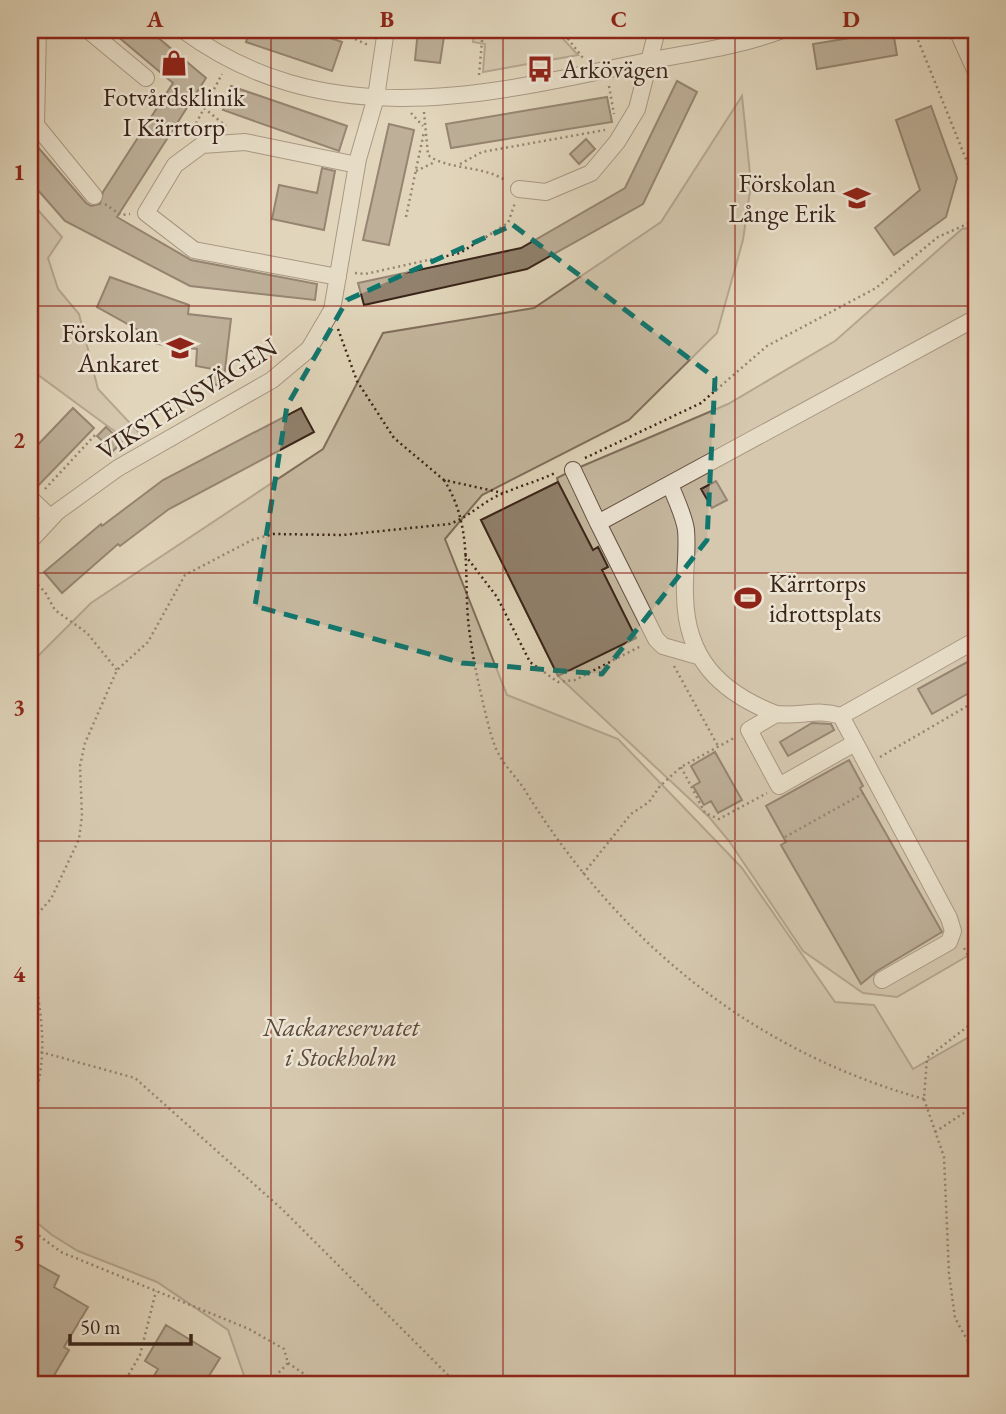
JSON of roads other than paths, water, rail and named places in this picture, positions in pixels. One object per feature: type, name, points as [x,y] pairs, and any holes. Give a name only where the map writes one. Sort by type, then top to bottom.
[{"type":"street","points":[[88,30],[146,78]]},
{"type":"street","points":[[183,30],[229,60],[260,74],[308,89],[354,98],[422,98],[479,92],[590,74],[751,42],[782,30]]},
{"type":"street","name":"VIKSTENSVÄGEN","points":[[30,541],[51,519],[118,468],[272,380],[309,349],[332,310],[357,165],[376,97],[386,30]]},
{"type":"street","points":[[519,189],[546,192],[591,173],[637,109],[657,30]]},
{"type":"street","points":[[957,30],[976,72]]},
{"type":"street","points":[[41,31],[33,122],[94,196]]},
{"type":"street","points":[[338,277],[194,250],[146,213],[175,165],[202,145],[245,142],[357,165]]},
{"type":"street","points":[[598,523],[976,318]]},
{"type":"street","points":[[572,466],[659,642],[698,656]]},
{"type":"street","points":[[670,484],[686,528],[685,598],[688,629],[698,656],[734,695],[776,714],[800,717],[823,710],[841,716],[976,640]]},
{"type":"street","points":[[32,500],[51,519]]},
{"type":"street","points":[[776,714],[749,730],[779,786],[853,744]]},
{"type":"street","points":[[841,716],[853,744],[949,918],[953,931],[948,942],[882,980]]},
{"type":"place","name":"Fotvårdsklinik I Kärrtorp","points":[[174,63]]},
{"type":"place","name":"Arkövägen","points":[[540,69]]},
{"type":"place","name":"Förskolan Långe Erik","points":[[857,198]]},
{"type":"place","name":"Förskolan Ankaret","points":[[180,348]]},
{"type":"place","name":"Kärrtorps idrottsplats","points":[[748,598]]},
{"type":"park label","name":"Nackareservatet i Stockholm","points":[[341,1042]]}]
